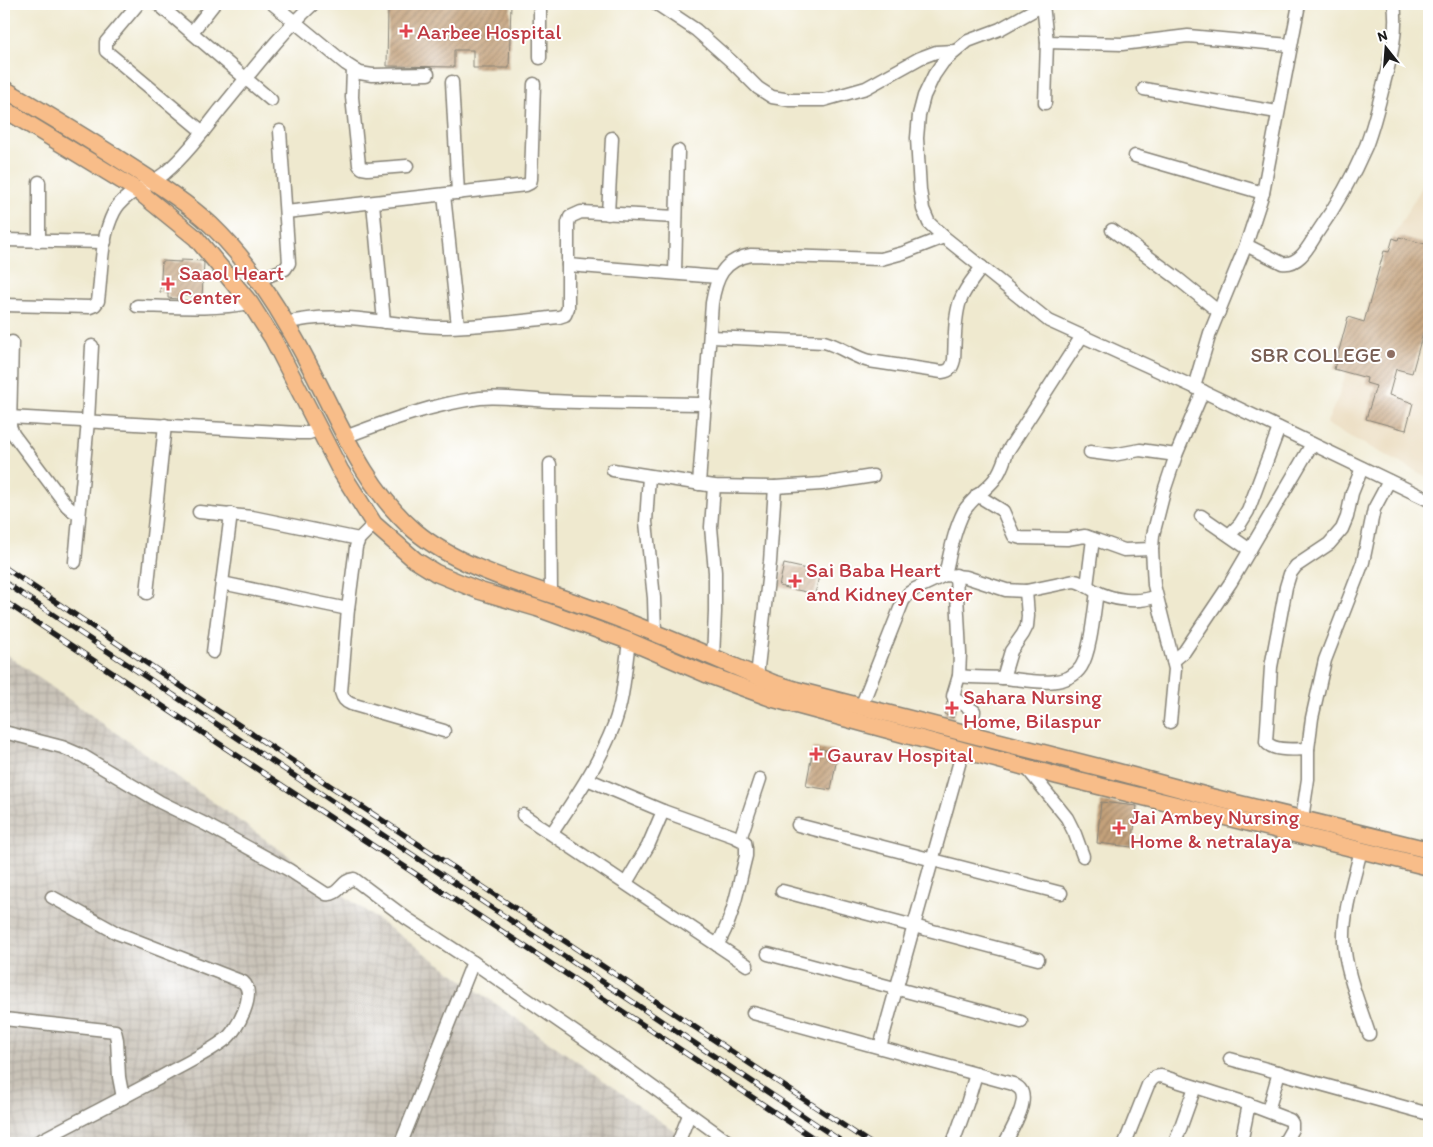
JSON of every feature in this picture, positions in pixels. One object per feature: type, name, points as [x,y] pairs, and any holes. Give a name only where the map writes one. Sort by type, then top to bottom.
[{"type":"main road","points":[[4,89],[46,113],[194,210],[231,246],[258,280],[286,323],[308,362],[345,437],[373,482],[400,517],[416,532],[462,560],[655,633],[757,676],[796,690],[862,707],[946,737],[963,750],[1429,867]]},
{"type":"main road","points":[[4,108],[137,190],[196,238],[250,303],[286,363],[340,470],[374,524],[415,560],[436,573],[458,583],[537,608],[629,642],[706,674],[774,699],[946,737],[971,735],[1429,850]]},
{"type":"street","points":[[158,4],[271,100]]},
{"type":"street","points":[[192,32],[214,4]]},
{"type":"street","points":[[272,4],[360,73],[372,75],[428,74]]},
{"type":"street","points":[[4,305],[90,307],[95,305],[98,301],[105,242],[115,210],[119,204],[137,190],[153,182],[172,166],[203,132],[294,22],[313,4]]},
{"type":"street","points":[[540,4],[540,58]]},
{"type":"street","points":[[657,4],[696,30],[758,88],[772,97],[790,100],[824,100],[866,88],[928,55],[936,52],[955,51]]},
{"type":"street","points":[[1045,103],[1047,42],[1043,4],[1000,29],[968,41],[943,62],[924,96],[919,116],[920,190],[923,209],[929,223],[1049,321],[1199,389],[1429,500]]},
{"type":"street","points":[[1170,722],[1175,678],[1173,660],[1154,585],[1153,534],[1165,488],[1199,389],[1210,333],[1246,245],[1262,192],[1299,4]]},
{"type":"street","points":[[1246,245],[1282,263],[1289,264],[1295,262],[1331,213],[1366,146],[1376,113],[1393,45],[1395,30],[1394,4]]},
{"type":"street","points":[[130,7],[106,42],[106,51],[203,132]]},
{"type":"street","points":[[1047,42],[1122,44],[1188,36],[1290,45]]},
{"type":"street","points":[[353,69],[352,97],[359,165],[368,170],[407,166]]},
{"type":"street","points":[[452,82],[458,193]]},
{"type":"street","points":[[286,212],[520,186],[530,183],[532,172],[534,84]]},
{"type":"street","points":[[1144,89],[1277,112]]},
{"type":"street","points":[[258,280],[286,269],[289,263],[280,131]]},
{"type":"street","points":[[608,214],[612,138]]},
{"type":"street","points":[[675,273],[678,151]]},
{"type":"street","points":[[1135,156],[1262,192]]},
{"type":"street","points":[[39,182],[39,241]]},
{"type":"street","points":[[444,195],[458,326]]},
{"type":"street","points":[[373,203],[384,322]]},
{"type":"street","points":[[286,323],[326,317],[458,326],[559,317],[565,315],[568,308],[568,223],[570,217],[581,212],[676,217]]},
{"type":"street","points":[[1112,230],[1219,312]]},
{"type":"street","points":[[699,484],[714,287],[718,277],[732,261],[751,255],[881,259],[944,237]]},
{"type":"street","points":[[4,240],[105,242]]},
{"type":"street","points":[[568,265],[718,277]]},
{"type":"street","points":[[711,336],[824,342],[869,361],[942,372],[948,371],[954,360],[957,314],[960,301],[965,290],[982,267]]},
{"type":"street","points":[[137,306],[201,308],[229,307],[250,303]]},
{"type":"street","points":[[971,735],[974,711],[953,696],[959,676],[960,625],[951,575],[957,529],[964,511],[1000,472],[1007,452],[1082,336]]},
{"type":"street","points":[[12,342],[9,417],[12,434],[67,506],[73,511],[80,513]]},
{"type":"street","points":[[75,562],[88,421],[92,346]]},
{"type":"street","points":[[345,437],[425,410],[482,398],[706,404]]},
{"type":"street","points":[[9,417],[299,433],[309,433],[320,429]]},
{"type":"street","points":[[147,592],[165,425]]},
{"type":"street","points":[[1229,535],[1240,524],[1248,511],[1278,428]]},
{"type":"street","points":[[1173,660],[1184,652],[1194,638],[1250,550],[1312,444]]},
{"type":"street","points":[[1090,452],[1113,455],[1140,450],[1176,455]]},
{"type":"street","points":[[550,464],[551,594]]},
{"type":"street","points":[[1308,749],[1275,748],[1269,746],[1266,742],[1271,667],[1281,613],[1290,574],[1296,566],[1329,544],[1342,528],[1347,517],[1352,493],[1362,468]]},
{"type":"street","points":[[613,470],[714,486],[775,487],[822,484],[873,476]]},
{"type":"street","points":[[649,476],[646,522],[654,598],[655,633]]},
{"type":"street","points":[[1302,819],[1308,779],[1308,749],[1312,718],[1327,651],[1347,606],[1363,562],[1374,510],[1389,481]]},
{"type":"street","points":[[713,658],[715,604],[711,527],[714,486]]},
{"type":"street","points":[[757,676],[770,562],[775,487]]},
{"type":"street","points":[[978,495],[1003,511],[1014,536],[1021,538],[1079,536],[1124,550],[1152,549]]},
{"type":"street","points":[[199,512],[230,514],[359,539]]},
{"type":"street","points":[[213,652],[230,514]]},
{"type":"street","points":[[1200,516],[1250,550]]},
{"type":"street","points":[[374,524],[359,539],[356,546],[348,609],[341,692],[345,701],[444,731]]},
{"type":"street","points":[[959,676],[1052,682],[1074,673],[1081,667],[1087,652],[1092,589],[1093,539]]},
{"type":"street","points":[[862,707],[903,601],[915,589],[951,575],[1006,590],[1026,591],[1074,581],[1080,582],[1092,589],[1137,601],[1147,600],[1156,596]]},
{"type":"street","points":[[222,584],[348,609]]},
{"type":"street","points":[[1003,678],[1011,652],[1026,626],[1028,616],[1026,591]]},
{"type":"street","points":[[552,833],[587,780],[614,725],[619,706],[629,642]]},
{"type":"street","points":[[4,732],[62,747],[83,756],[154,799],[206,824],[289,870],[326,894],[331,895],[337,892],[346,882],[354,879],[421,928],[618,1062],[730,1143]]},
{"type":"street","points":[[880,1047],[963,750]]},
{"type":"street","points":[[1026,767],[1067,818],[1083,856]]},
{"type":"street","points":[[740,839],[760,778]]},
{"type":"street","points":[[587,780],[745,842],[746,856],[730,920],[718,945]]},
{"type":"street","points":[[626,883],[648,846],[664,811]]},
{"type":"street","points":[[523,815],[747,965]]},
{"type":"street","points":[[798,825],[1061,893]]},
{"type":"street","points":[[1361,850],[1350,900],[1344,940],[1345,954],[1369,1034]]},
{"type":"street","points":[[782,891],[915,925],[1038,960]]},
{"type":"street","points":[[36,1143],[207,1052],[227,1038],[236,1028],[244,1012],[248,991],[247,985],[244,982],[117,933],[52,897]]},
{"type":"street","points":[[768,954],[1021,1022]]},
{"type":"street","points":[[401,1143],[472,962]]},
{"type":"street","points":[[753,1013],[1013,1084],[1021,1090],[1023,1095],[1020,1112],[1005,1143]]},
{"type":"street","points":[[4,1019],[114,1031],[117,1040],[118,1077],[123,1098]]},
{"type":"street","points":[[1230,1059],[1429,1114]]},
{"type":"street","points":[[1268,1111],[1279,1072]]},
{"type":"street","points":[[953,1143],[976,1074]]},
{"type":"street","points":[[1125,1143],[1152,1079],[1156,1076],[1162,1076],[1249,1104],[1290,1120],[1292,1129],[1284,1143]]},
{"type":"street","points":[[1175,1143],[1195,1087]]},
{"type":"street","points":[[1241,1143],[1249,1104]]},
{"type":"street","points":[[678,1143],[689,1115]]},
{"type":"shaded area","name":"SBR COLLEGE","points":[[1423,185],[1429,187],[1429,478],[1326,424],[1338,398],[1387,247]]},
{"type":"shaded area","points":[[4,653],[691,1143],[4,1143]]},
{"type":"building","points":[[392,4],[511,4],[509,68],[473,68],[473,50],[454,50],[454,67],[387,66],[388,10],[392,10]]},
{"type":"building","points":[[1399,237],[1429,245],[1429,311],[1412,373],[1396,369],[1389,395],[1413,403],[1406,430],[1366,419],[1376,386],[1366,383],[1367,378],[1334,369],[1348,317],[1364,322],[1384,251],[1389,252],[1393,238],[1398,240]]},
{"type":"building","points":[[181,260],[202,261],[204,263],[202,297],[178,295],[178,299],[168,298],[168,293],[160,292],[162,261],[181,262]]},
{"type":"building","points":[[784,564],[820,572],[815,594],[779,586]]},
{"type":"building","points":[[947,702],[956,709],[953,718],[944,714]]},
{"type":"building","points":[[813,748],[838,752],[831,790],[806,786]]},
{"type":"building","points":[[1101,802],[1137,806],[1132,847],[1097,843]]},
{"type":"railway","points":[[4,567],[270,746],[870,1143]]},
{"type":"railway","points":[[4,582],[844,1143]]},
{"type":"railway","points":[[4,601],[821,1143]]},
{"type":"place","name":"Aarbee Hospital","points":[[406,31]]},
{"type":"place","name":"Saaol Heart Center","points":[[168,284]]},
{"type":"place","name":"SBR COLLEGE","points":[[1391,354]]},
{"type":"place","name":"Sai Baba Heart and Kidney Center","points":[[795,581]]},
{"type":"place","name":"Sahara Nursing Home, Bilaspur","points":[[952,708]]},
{"type":"place","name":"Gaurav Hospital","points":[[816,754]]},
{"type":"place","name":"Jai Ambey Nursing Home & netralaya","points":[[1119,828]]}]
